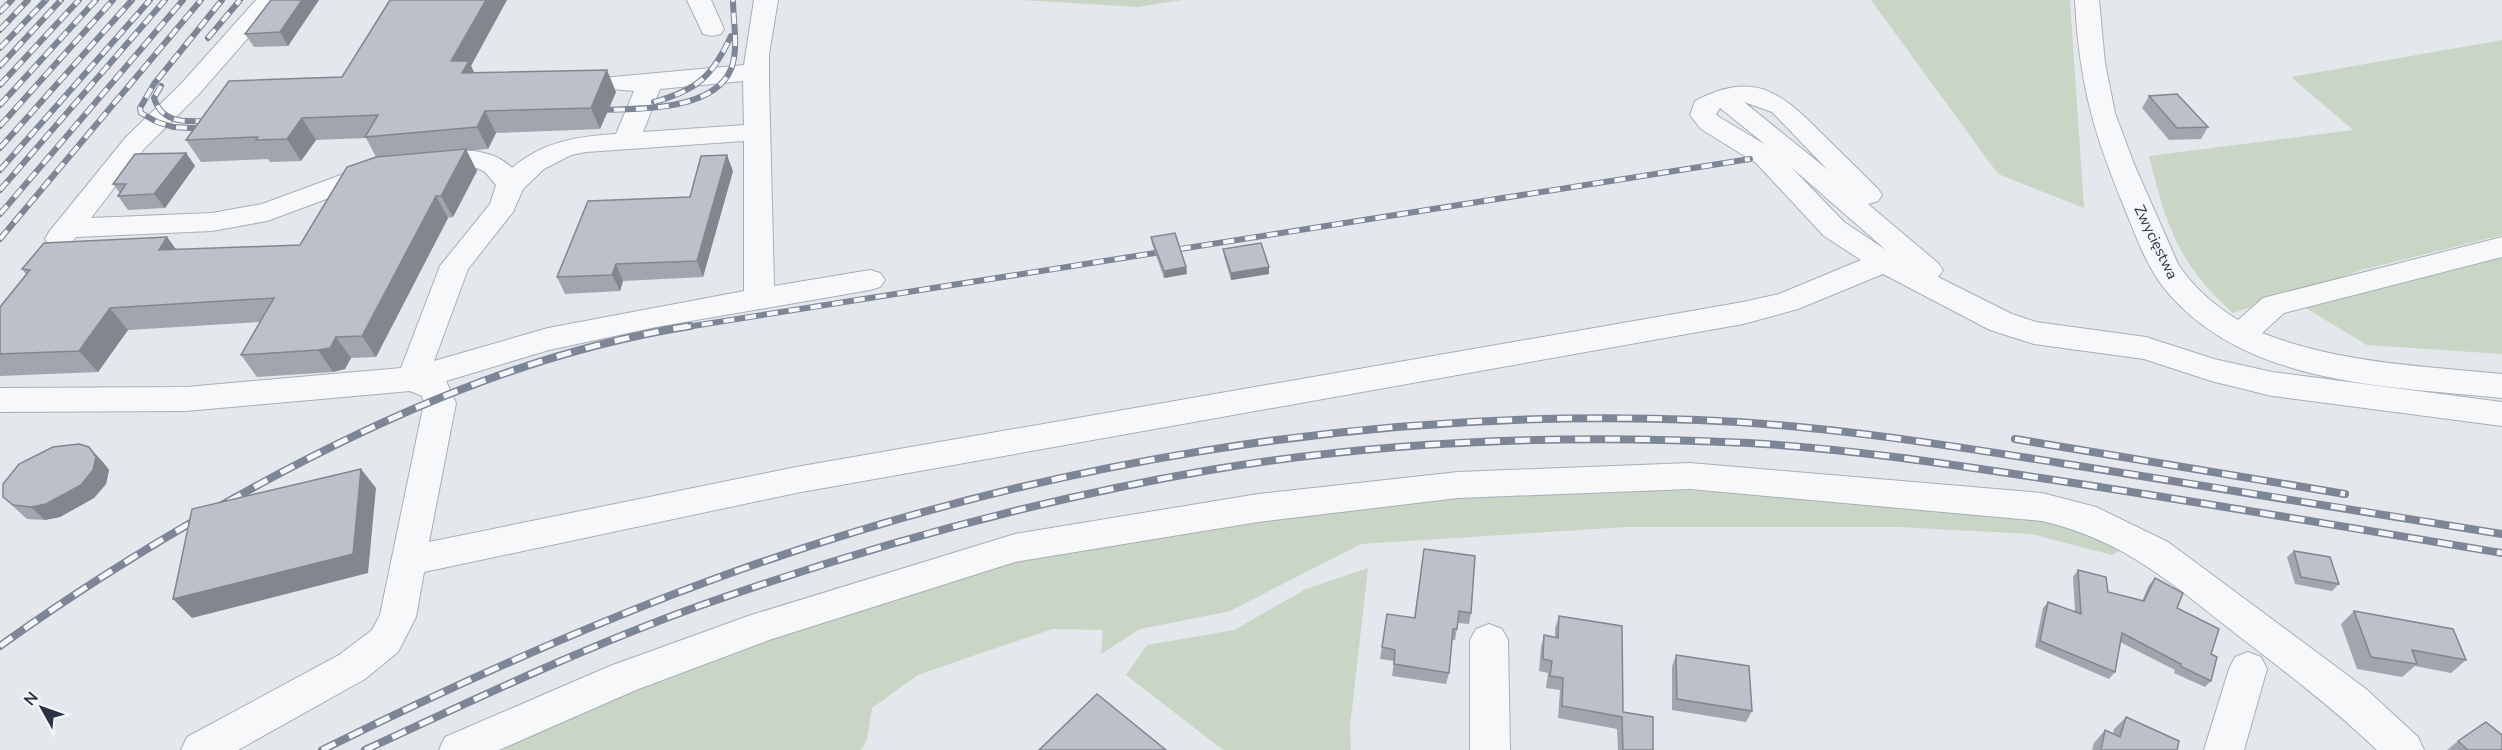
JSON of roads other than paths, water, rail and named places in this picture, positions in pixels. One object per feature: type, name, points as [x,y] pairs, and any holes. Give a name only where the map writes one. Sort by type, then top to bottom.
[{"type":"street","points":[[45,255],[135,143],[189,89],[269,0]]},
{"type":"street","points":[[699,0],[712,29]]},
{"type":"street","points":[[759,297],[756,71],[766,0]]},
{"type":"street","name":"Zwycięstwa","points":[[2087,0],[2098,99],[2115,150],[2151,238],[2168,271],[2187,296],[2241,335],[2308,362],[2502,386]]},
{"type":"street","points":[[611,83],[650,83],[756,71]]},
{"type":"street","points":[[626,141],[650,83]]},
{"type":"street","points":[[2092,342],[2026,323],[1969,291],[1920,246],[1781,107],[1763,97],[1744,92],[1721,97],[1704,106],[1703,115],[1710,123],[1766,157],[1834,229],[1884,262],[2001,322],[2034,333],[2092,342],[2146,348],[2211,370],[2271,384],[2502,414]]},
{"type":"street","points":[[1721,97],[1750,118],[1907,254],[1962,297],[2001,322]]},
{"type":"street","points":[[68,228],[212,222],[267,212],[384,168],[486,159],[586,144],[758,132]]},
{"type":"street","points":[[413,379],[426,337],[455,266],[503,206],[510,185],[534,163],[563,149],[586,144]]},
{"type":"street","points":[[486,159],[502,169],[510,185]]},
{"type":"street","points":[[2241,335],[2274,304],[2502,247]]},
{"type":"street","points":[[409,561],[796,480],[1743,313],[1787,302],[1884,262]]},
{"type":"street","points":[[0,400],[186,399],[413,379],[548,339],[759,297],[870,280]]},
{"type":"street","points":[[201,750],[352,667],[385,641],[398,617],[416,516],[441,403],[435,389],[413,379]]},
{"type":"street","points":[[459,750],[502,729],[623,678],[764,626],[1015,548],[1258,508],[1458,485],[1690,476],[2042,507],[2100,523],[2131,538],[2178,568],[2352,701],[2404,750]]},
{"type":"street","points":[[1489,640],[1490,750]]},
{"type":"street","points":[[2224,750],[2248,669]]},
{"type":"railway","points":[[0,12],[12,0]]},
{"type":"railway","points":[[0,30],[28,0]]},
{"type":"railway","points":[[0,48],[46,0]]},
{"type":"railway","points":[[0,66],[61,0]]},
{"type":"railway","points":[[0,85],[79,0]]},
{"type":"railway","points":[[0,105],[96,0]]},
{"type":"railway","points":[[0,126],[113,0]]},
{"type":"railway","points":[[0,148],[132,0]]},
{"type":"railway","points":[[0,170],[150,0]]},
{"type":"railway","points":[[0,190],[165,0]]},
{"type":"railway","points":[[0,214],[183,0]]},
{"type":"railway","points":[[0,239],[201,0]]},
{"type":"railway","points":[[209,129],[173,127],[157,122],[141,113],[140,108],[154,84],[222,0]]},
{"type":"railway","points":[[208,38],[240,0]]},
{"type":"railway","points":[[592,110],[669,106],[707,94],[721,83],[731,69],[735,53],[733,0]]},
{"type":"railway","points":[[654,102],[682,92],[702,80],[717,62],[731,36]]},
{"type":"railway","points":[[161,86],[154,98],[157,106],[167,116],[179,120],[202,121]]},
{"type":"railway","points":[[680,328],[1750,159]]},
{"type":"railway","points":[[0,646],[69,598],[176,532],[286,470],[383,422],[432,401],[533,364],[637,336],[690,326]]},
{"type":"railway","points":[[322,750],[471,679],[622,614],[725,575],[843,536],[962,502],[1083,473],[1205,451],[1327,434],[1451,423],[1575,418],[1699,420],[1794,426],[1984,451],[2502,534]]},
{"type":"railway","points":[[365,750],[530,674],[656,622],[825,564],[952,527],[1080,496],[1210,470],[1344,452],[1479,442],[1614,439],[1749,443],[1828,449],[2027,476],[2502,553]]},
{"type":"railway","points":[[2015,439],[2345,494]]}]
